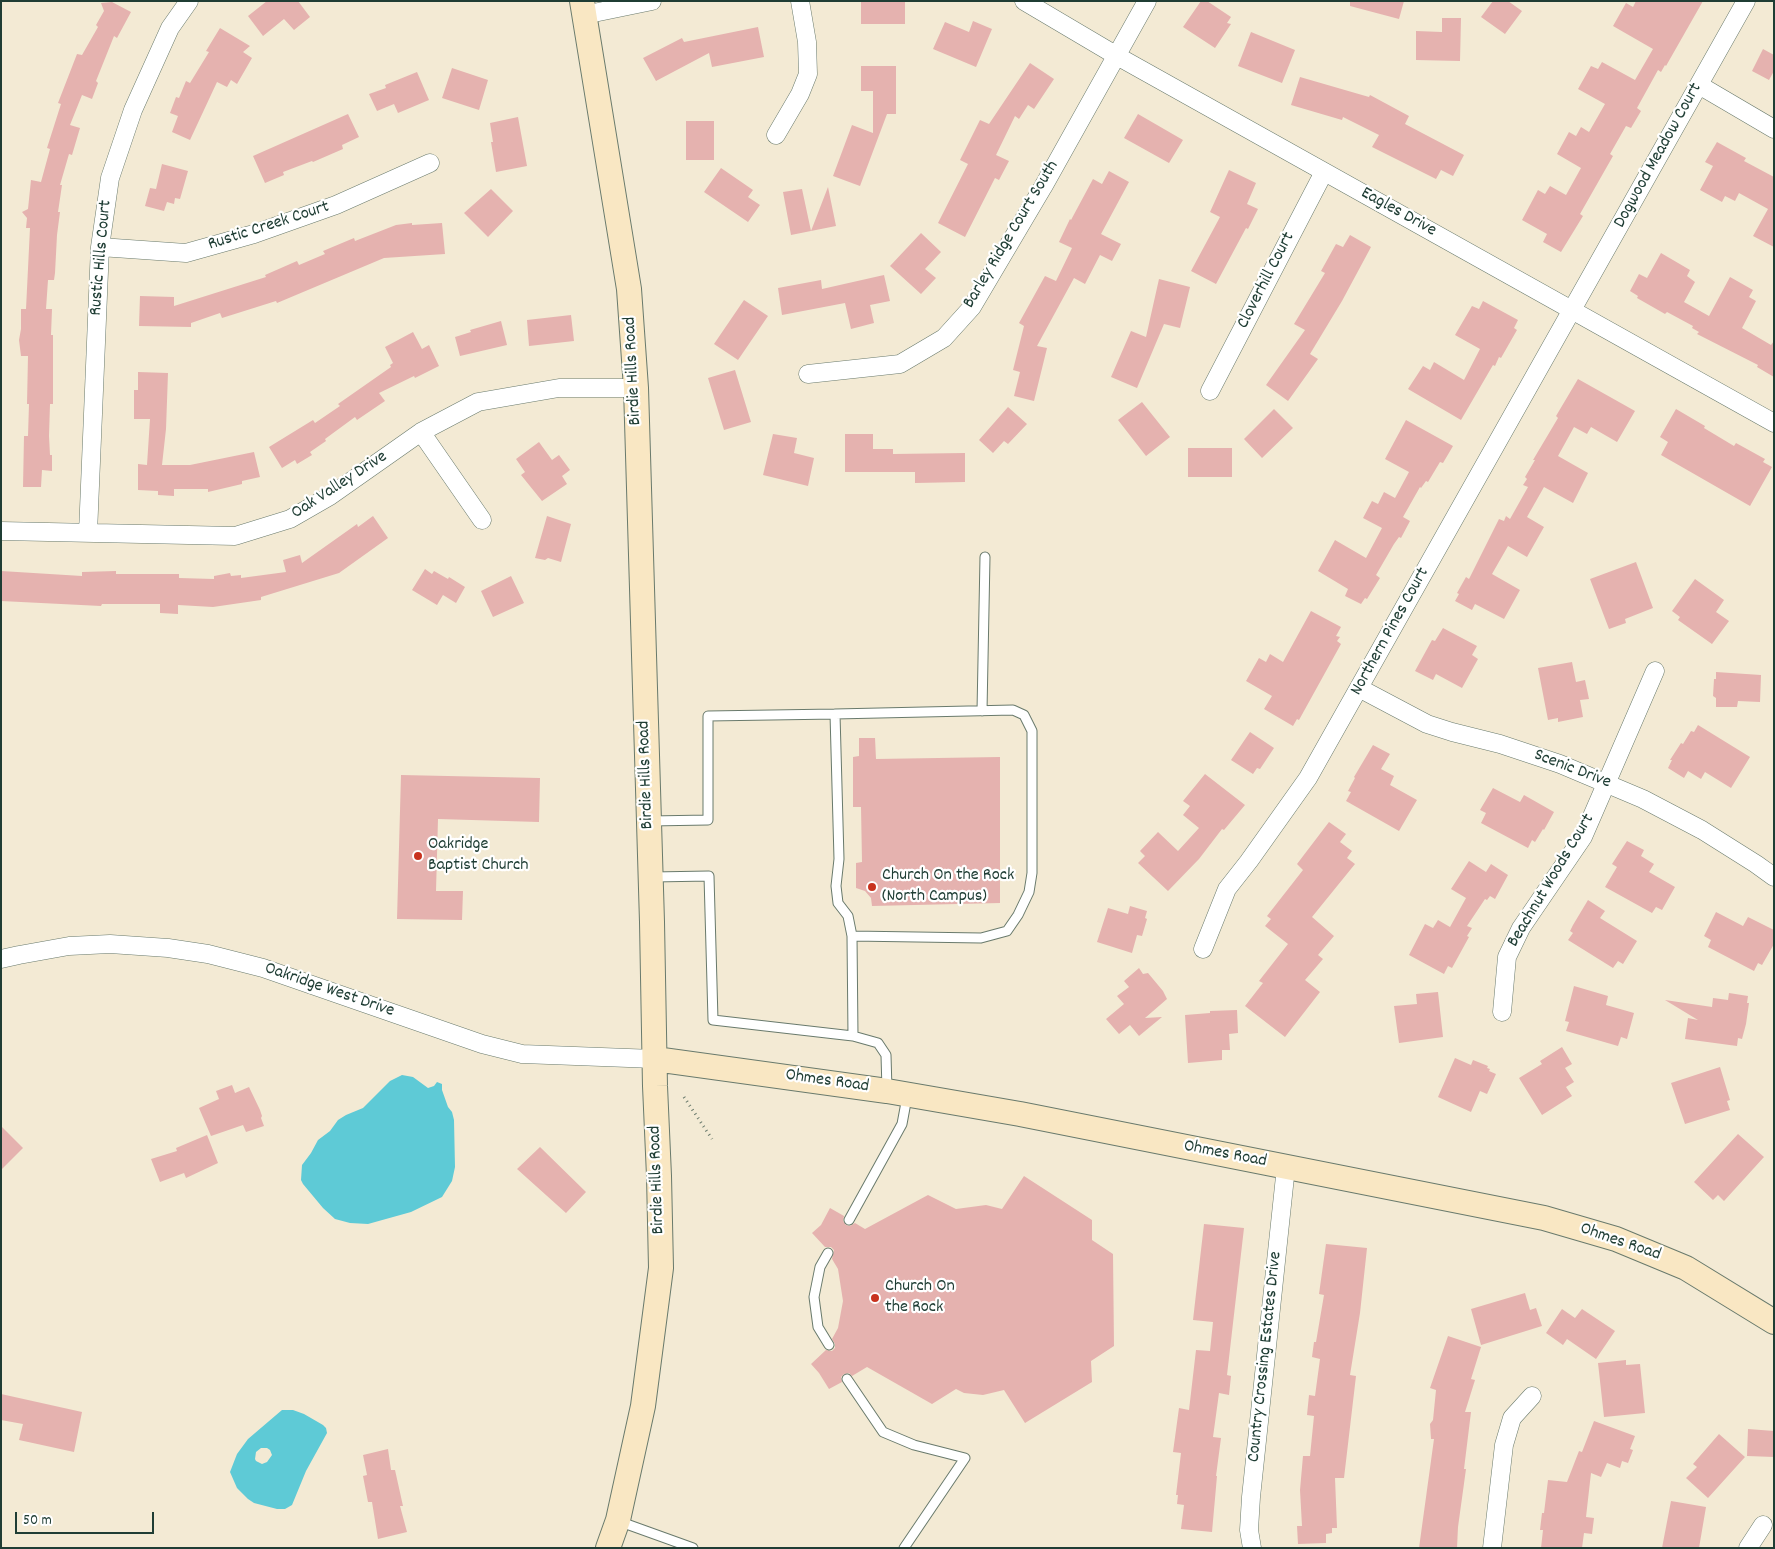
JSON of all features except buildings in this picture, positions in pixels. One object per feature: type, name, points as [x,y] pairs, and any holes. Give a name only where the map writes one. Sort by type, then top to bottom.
[{"type":"main road","name":"Birdie Hills Road","points":[[583,8],[628,279],[636,388],[661,1268],[642,1406],[618,1520],[608,1548]]},
{"type":"main road","name":"Ohmes Road","points":[[655,1059],[897,1092],[1029,1116],[1544,1218],[1616,1239],[1686,1268],[1774,1322]]},
{"type":"street","name":"Rustic Hills Court","points":[[88,533],[100,247],[110,178],[133,110],[170,28],[189,1]]},
{"type":"street","points":[[583,8],[652,1]]},
{"type":"street","points":[[776,135],[800,94],[808,74],[807,42],[800,1]]},
{"type":"street","name":"Eagles Drive","points":[[1024,1],[1117,56],[1774,423]]},
{"type":"street","name":"Barley Ridge Court South","points":[[808,374],[900,364],[944,338],[972,307],[1043,187],[1147,1]]},
{"type":"street","name":"Dogwood Meadow Court","points":[[1572,311],[1746,1]]},
{"type":"street","points":[[1699,85],[1774,129]]},
{"type":"street","name":"Rustic Creek Court","points":[[100,247],[186,253],[254,234],[336,205],[430,163]]},
{"type":"street","name":"Cloverhill Court","points":[[1210,391],[1324,172]]},
{"type":"street","name":"Northern Pines Court","points":[[1204,949],[1227,889],[1250,861],[1308,778],[1572,311]]},
{"type":"street","name":"Oak Valley Drive","points":[[1,531],[235,536],[290,519],[330,496],[421,432],[478,402],[559,388],[636,388]]},
{"type":"street","points":[[421,432],[482,520]]},
{"type":"street","name":"Beachnut Woods Court","points":[[1502,1012],[1507,957],[1521,928],[1582,837],[1655,671]]},
{"type":"street","name":"Scenic Drive","points":[[1359,688],[1428,724],[1500,744],[1560,764],[1642,799],[1702,830],[1774,877]]},
{"type":"street","name":"Oakridge West Drive","points":[[1,959],[69,946],[110,944],[168,948],[208,954],[263,968],[482,1044],[522,1054],[655,1059]]},
{"type":"street","name":"Country Crossing Estates Drive","points":[[1252,1548],[1249,1530],[1251,1497],[1286,1167]]},
{"type":"street","points":[[1492,1548],[1504,1445],[1512,1418],[1532,1396]]},
{"type":"street","points":[[1748,1548],[1763,1525]]},
{"type":"lane","points":[[982,711],[985,557]]},
{"type":"lane","points":[[649,821],[708,820],[708,716],[1013,710],[1024,715],[1032,731],[1032,873],[1029,892],[1018,915],[1007,931],[981,938],[852,936]]},
{"type":"lane","points":[[835,714],[839,859],[836,886],[838,903],[848,916],[852,936],[852,1036]]},
{"type":"lane","points":[[650,877],[709,876],[713,1020],[852,1036],[878,1043],[886,1055],[897,1092],[902,1124],[849,1220]]},
{"type":"lane","points":[[828,1253],[820,1267],[814,1297],[818,1327],[829,1345]]},
{"type":"lane","points":[[847,1379],[883,1432],[914,1445],[965,1458],[904,1548]]},
{"type":"lane","points":[[618,1520],[694,1548]]},
{"type":"path","points":[[684,1097],[712,1139]]},
{"type":"water","points":[[402,1075],[413,1077],[428,1088],[434,1086],[437,1082],[442,1084],[442,1090],[454,1120],[455,1167],[452,1181],[442,1197],[411,1212],[368,1224],[350,1223],[335,1219],[303,1184],[301,1180],[302,1165],[318,1140],[330,1131],[338,1120],[363,1108],[390,1081]]},
{"type":"water","points":[[282,1410],[293,1410],[304,1414],[326,1428],[327,1433],[306,1471],[292,1505],[285,1509],[277,1509],[254,1503],[237,1488],[230,1472],[237,1454],[248,1439]],"holes":[[[261,1448],[267,1448],[272,1455],[267,1462],[262,1464],[256,1461],[256,1452]]]},
{"type":"place","name":"Oakridge Baptist Church","points":[[418,856]]},
{"type":"place","name":"Church On the Rock (North Campus)","points":[[872,887]]},
{"type":"place","name":"Church On the Rock","points":[[875,1298]]}]
